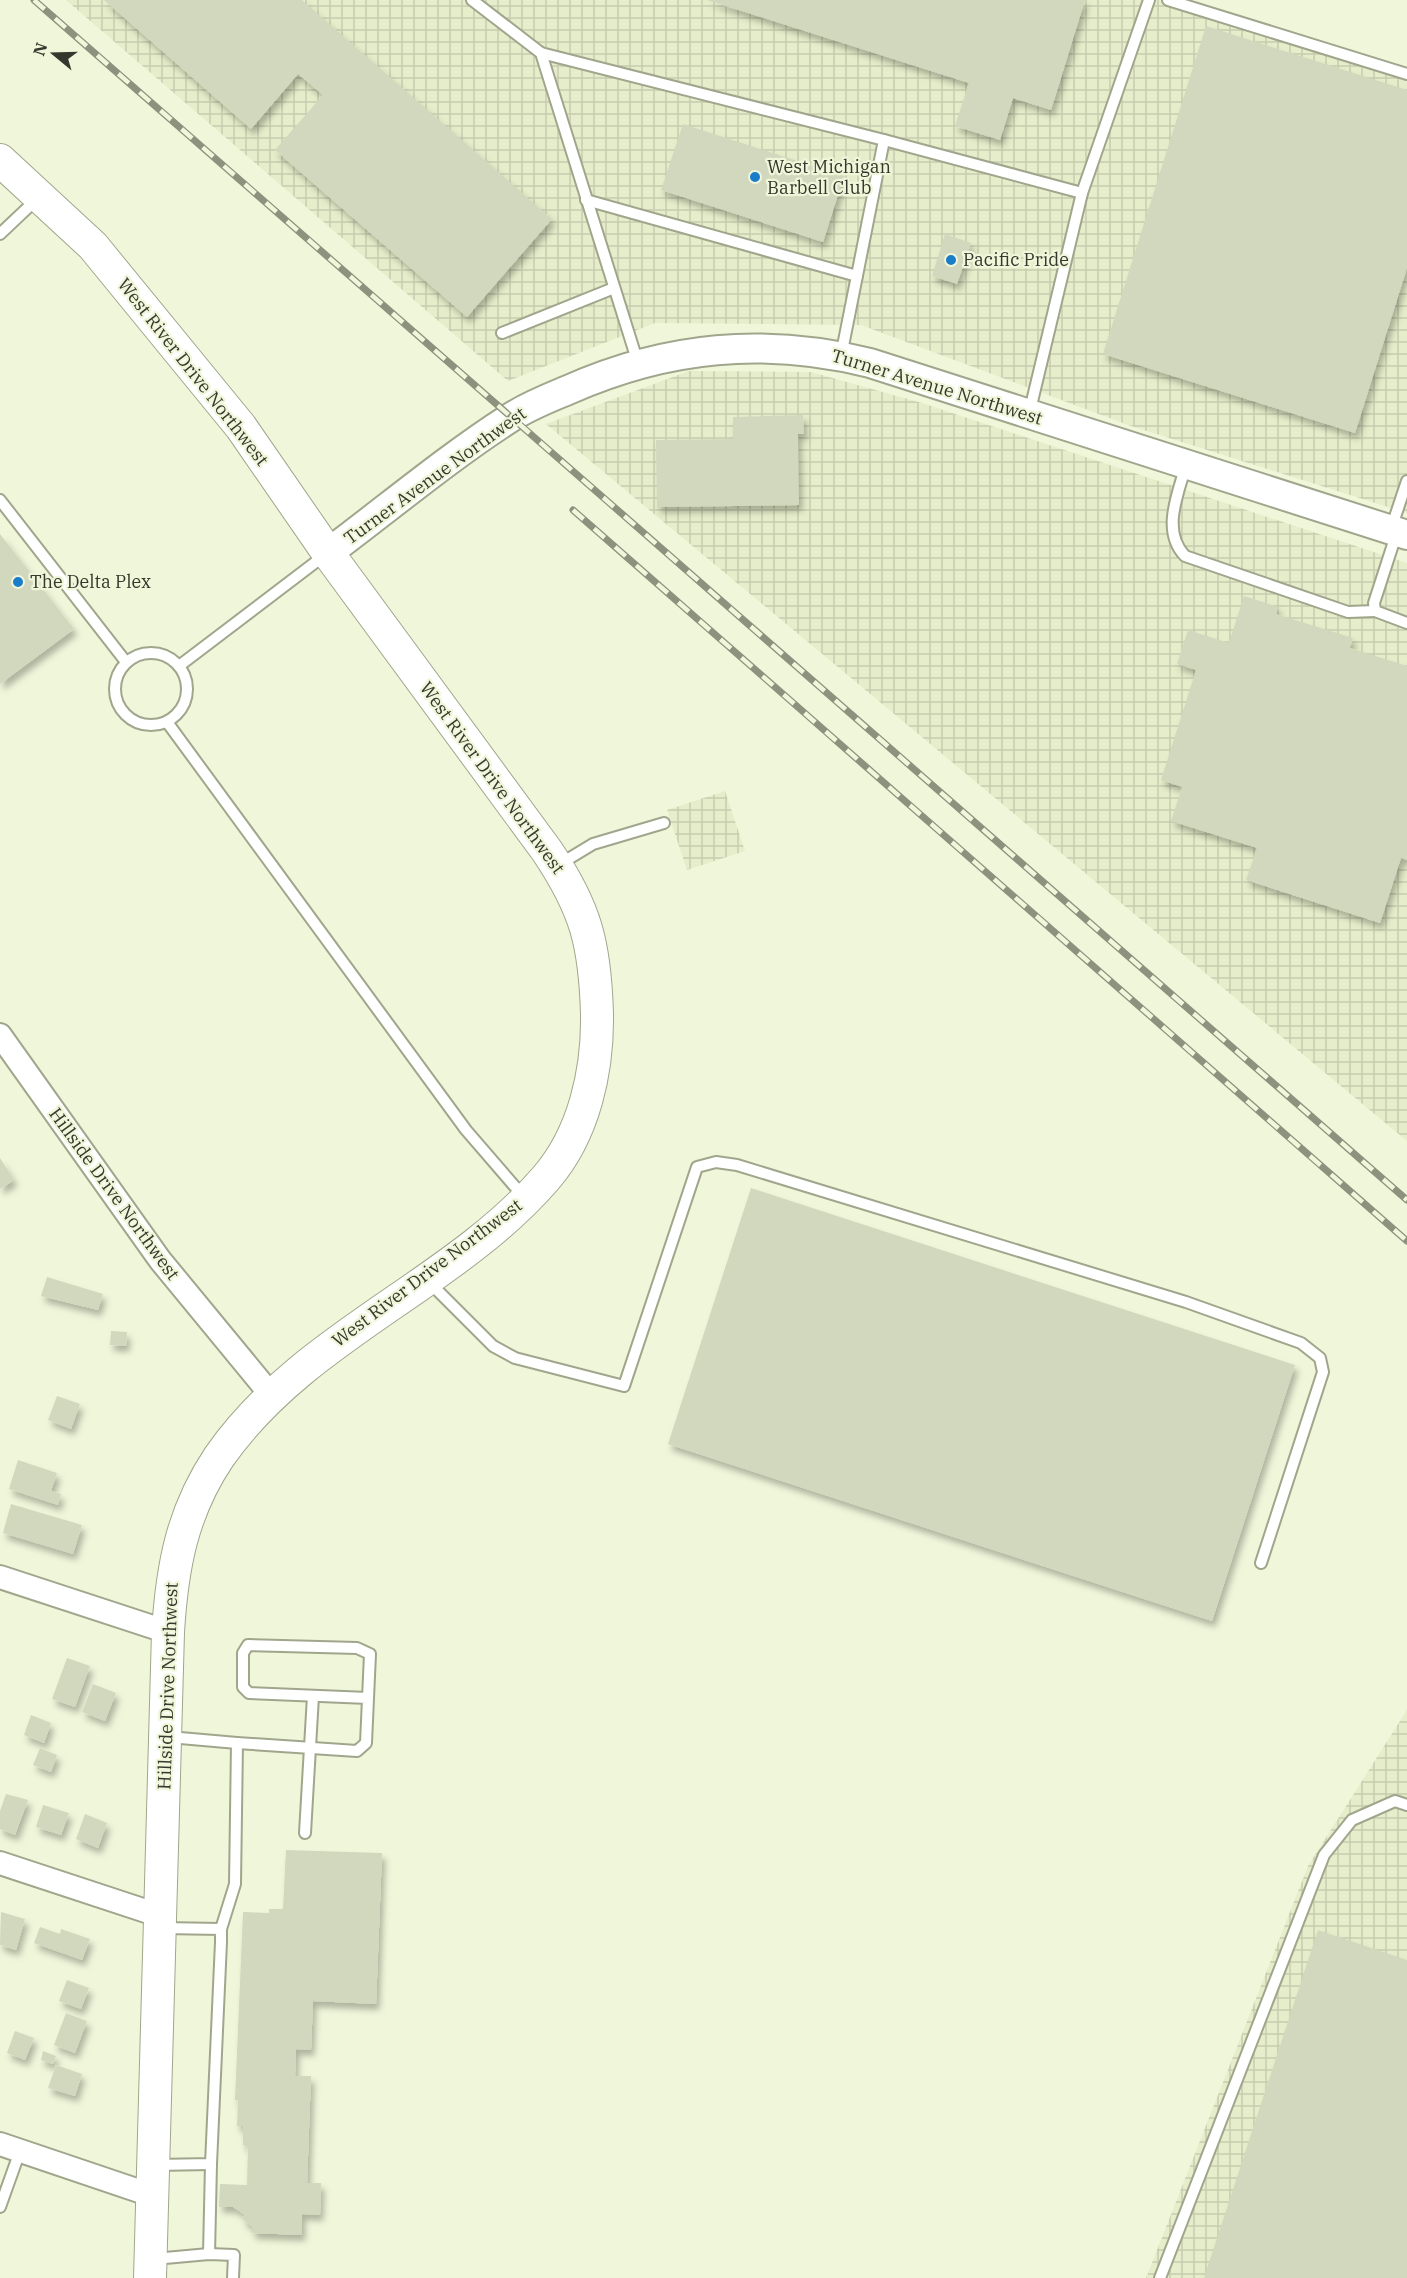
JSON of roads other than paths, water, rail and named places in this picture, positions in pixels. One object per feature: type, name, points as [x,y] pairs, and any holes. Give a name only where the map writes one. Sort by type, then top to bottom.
[{"type":"main road","name":"West River Drive Northwest","points":[[0,160],[93,246],[234,418],[328,553],[557,865],[571,887],[588,929],[596,986],[597,1049],[592,1083],[566,1149],[547,1177],[509,1216],[318,1356],[272,1396]]},
{"type":"main road","name":"Hillside Drive Northwest","points":[[151,2269],[171,1580],[182,1533],[192,1507],[219,1457],[272,1396]]},
{"type":"street","name":"Turner Avenue Northwest","points":[[328,553],[512,417],[594,378],[638,363],[699,351],[751,346],[841,356],[1398,532]]},
{"type":"street","name":"Hillside Drive Northwest","points":[[0,1035],[160,1260],[272,1396]]},
{"type":"street","points":[[0,1577],[168,1632]]},
{"type":"street","points":[[0,1863],[161,1922]]},
{"type":"street","points":[[10,2148],[154,2196]]},
{"type":"lane","points":[[472,0],[541,53],[1082,193]]},
{"type":"lane","points":[[1029,414],[1082,193],[1149,0]]},
{"type":"lane","points":[[1168,0],[1407,74]]},
{"type":"lane","points":[[541,53],[638,363]]},
{"type":"lane","points":[[841,356],[884,140]]},
{"type":"lane","points":[[0,234],[40,197]]},
{"type":"lane","points":[[586,200],[857,276]]},
{"type":"lane","points":[[502,333],[614,288]]},
{"type":"lane","points":[[1186,464],[1173,513],[1176,547],[1185,556],[1348,612],[1375,611],[1407,623]]},
{"type":"lane","points":[[1375,611],[1374,603],[1398,532],[1407,481]]},
{"type":"lane","points":[[0,500],[126,662]]},
{"type":"lane","points":[[179,666],[328,553]]},
{"type":"lane","points":[[143,653],[153,653],[172,660],[179,666],[184,675],[186,696],[176,715],[167,722],[146,725],[136,723],[120,709],[116,700],[116,680],[126,662],[143,653]]},
{"type":"lane","points":[[167,722],[466,1130],[525,1199]]},
{"type":"lane","points":[[557,865],[593,844],[664,823]]},
{"type":"lane","points":[[425,1278],[493,1346],[515,1358],[624,1386],[697,1167],[716,1162],[737,1165],[1186,1302],[1301,1343],[1320,1358],[1323,1372],[1261,1563]]},
{"type":"lane","points":[[166,1737],[357,1751],[366,1743],[370,1654],[357,1648],[248,1645],[243,1653],[243,1687],[249,1693],[368,1698]]},
{"type":"lane","points":[[305,1833],[313,1696]]},
{"type":"lane","points":[[209,2254],[221,1929],[235,1884],[237,1743]]},
{"type":"lane","points":[[1160,2278],[1324,1854],[1352,1820],[1395,1801],[1407,1805]]},
{"type":"lane","points":[[161,1922],[221,1929]]},
{"type":"lane","points":[[0,2207],[10,2148]]},
{"type":"lane","points":[[155,2165],[211,2164]]},
{"type":"lane","points":[[151,2269],[209,2254],[234,2255],[233,2278]]},
{"type":"railway","points":[[34,0],[1407,1200]]},
{"type":"railway","points":[[573,510],[1407,1241]]},
{"type":"place","name":"West Michigan Barbell Club","points":[[755,177]]},
{"type":"place","name":"Pacific Pride","points":[[951,260]]},
{"type":"place","name":"The Delta Plex","points":[[18,582]]}]
